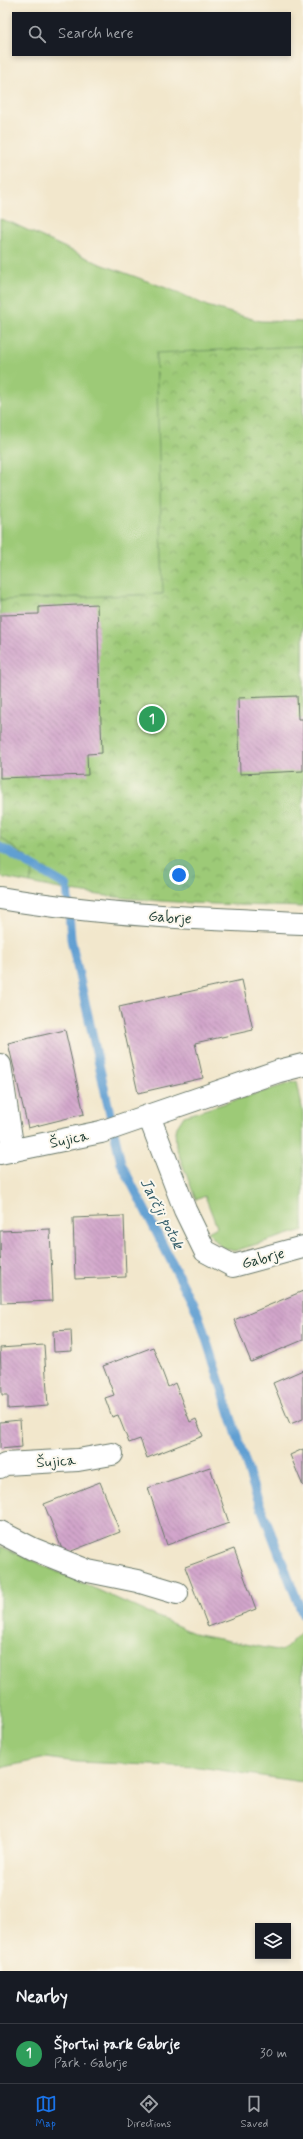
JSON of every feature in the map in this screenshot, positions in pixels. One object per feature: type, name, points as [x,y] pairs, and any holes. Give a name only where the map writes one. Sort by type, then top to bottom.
[{"type":"street","name":"Gabrje","points":[[0,898],[95,911],[184,918],[303,923]]},
{"type":"street","name":"Šujica","points":[[0,1065],[7,1152],[111,1129],[279,1071],[303,1065]]},
{"type":"street","name":"Gabrje","points":[[149,1116],[185,1210],[205,1251],[233,1266],[303,1247]]},
{"type":"street","name":"Šujica","points":[[0,1467],[4,1464],[78,1460],[112,1454]]},
{"type":"street","points":[[0,1532],[33,1549],[88,1571],[137,1581],[177,1593]]},
{"type":"green space","points":[[0,219],[12,223],[98,263],[177,292],[207,306],[260,321],[303,322],[303,671],[163,594],[0,600]]},
{"type":"green space","points":[[303,346],[303,907],[131,899],[64,890],[30,883],[34,863],[0,837],[0,600],[163,594],[156,353]]},
{"type":"green space","points":[[0,837],[34,864],[30,883],[0,877]]},
{"type":"green space","points":[[297,1081],[303,1113],[303,1230],[234,1251],[221,1247],[208,1232],[217,1227],[205,1196],[196,1200],[176,1147],[175,1130],[184,1116]]},
{"type":"green space","points":[[0,1546],[198,1635],[282,1651],[302,1631],[303,1782],[199,1767],[77,1762],[46,1758],[0,1768]]},
{"type":"building","points":[[97,604],[102,753],[87,754],[88,775],[0,778],[0,615],[39,614],[39,607]]},
{"type":"building","points":[[297,696],[298,719],[303,719],[303,771],[240,774],[238,698]]},
{"type":"building","points":[[242,980],[253,1030],[195,1043],[203,1078],[138,1093],[119,1007]]},
{"type":"building","points":[[65,1030],[84,1114],[28,1128],[8,1043]]},
{"type":"building","points":[[124,1216],[126,1277],[75,1279],[73,1218]]},
{"type":"building","points":[[50,1229],[53,1301],[1,1303],[0,1231]]},
{"type":"building","points":[[303,1291],[303,1340],[251,1362],[234,1320]]},
{"type":"building","points":[[71,1330],[72,1351],[54,1352],[53,1331]]},
{"type":"building","points":[[44,1345],[48,1406],[8,1409],[8,1395],[2,1395],[0,1348]]},
{"type":"building","points":[[153,1347],[168,1387],[175,1383],[190,1422],[196,1419],[203,1436],[147,1458],[140,1439],[129,1443],[118,1415],[112,1417],[105,1398],[114,1395],[103,1366]]},
{"type":"building","points":[[303,1370],[303,1419],[290,1424],[273,1383]]},
{"type":"building","points":[[20,1420],[22,1447],[0,1449],[0,1422]]},
{"type":"building","points":[[303,1449],[303,1486],[290,1455]]},
{"type":"building","points":[[210,1467],[229,1523],[167,1545],[148,1488]]},
{"type":"building","points":[[100,1482],[120,1532],[64,1554],[44,1504]]},
{"type":"building","points":[[234,1549],[256,1609],[208,1627],[185,1567]]},
{"type":"waterway","name":"Jarčji potok","points":[[0,847],[67,886],[71,939],[121,1163],[198,1314],[255,1492],[303,1615]]},
{"type":"place","name":"Športni park Gabrje","points":[[152,719]]}]
